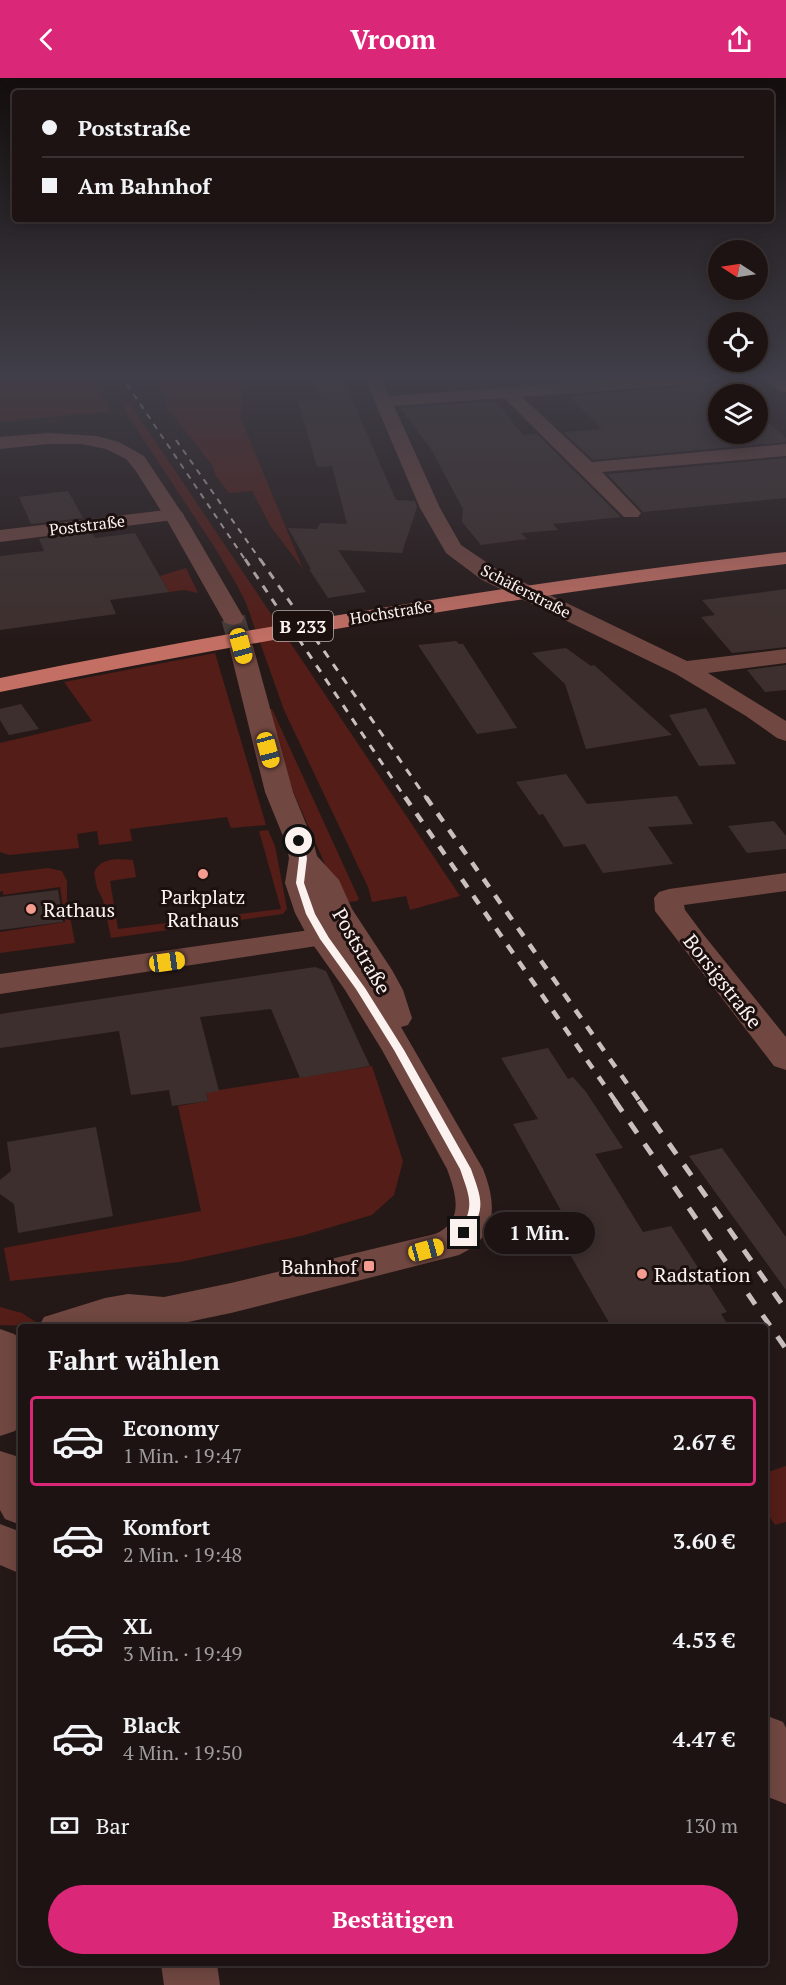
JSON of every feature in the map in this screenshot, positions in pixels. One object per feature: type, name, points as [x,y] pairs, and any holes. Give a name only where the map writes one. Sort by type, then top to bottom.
[{"type":"main road","name":"Hochstraße","points":[[0,671],[306,614],[786,547]]},
{"type":"main road","name":"Hochstraße","points":[[0,685],[150,654],[604,574],[786,558]]},
{"type":"street","points":[[141,463],[174,515],[232,618]]},
{"type":"street","name":"Schäferstraße","points":[[409,463],[429,508],[453,549],[490,575],[684,669],[786,733]]},
{"type":"street","points":[[582,463],[631,513]]},
{"type":"street","points":[[587,468],[642,463]]},
{"type":"street","name":"Poststraße","points":[[0,536],[174,515]]},
{"type":"street","name":"Poststraße","points":[[70,1324],[105,1313],[128,1309],[153,1320],[369,1266],[445,1245],[461,1238],[474,1217],[473,1190],[465,1169],[399,1050],[360,988],[338,936],[310,914],[300,883],[303,858],[279,792],[241,646]]},
{"type":"street","points":[[684,669],[786,656]]},
{"type":"street","name":"Borsigstraße","points":[[786,882],[669,898],[670,911],[786,1059]]},
{"type":"street","points":[[0,984],[338,936]]},
{"type":"street","points":[[0,1419],[10,1407],[18,1391],[13,1356]]},
{"type":"street","points":[[0,1469],[18,1501]]},
{"type":"street","points":[[0,1543],[18,1552]]},
{"type":"street","points":[[768,1745],[786,1779]]},
{"type":"street","points":[[189,1966],[192,1985]]},
{"type":"shaded area","points":[[159,463],[170,463],[460,896],[410,910],[406,896],[372,902],[368,887],[284,710],[246,603],[215,548]]},
{"type":"shaded area","points":[[210,463],[259,463],[303,569],[271,527],[252,491],[229,493],[216,476]]},
{"type":"shaded area","points":[[186,568],[198,593],[184,590],[169,592],[160,576]]},
{"type":"shaded area","points":[[215,653],[266,825],[231,828],[227,817],[130,829],[132,841],[99,845],[97,831],[77,834],[79,848],[9,855],[0,852],[0,743],[92,721],[64,682]]},
{"type":"shaded area","points":[[272,709],[359,899],[357,901],[342,903],[292,789],[281,758],[269,710]]},
{"type":"shaded area","points":[[268,830],[275,846],[287,909],[283,914],[111,938],[103,900],[97,888],[94,873],[101,864],[110,860],[133,860],[136,877],[110,881],[118,929],[281,909],[259,831]]},
{"type":"shaded area","points":[[48,868],[62,871],[67,881],[67,901],[75,943],[0,953],[0,932],[65,922],[60,887],[3,895],[3,891],[0,892],[0,874]]},
{"type":"shaded area","points":[[372,1066],[403,1161],[394,1195],[372,1215],[301,1236],[180,1262],[10,1281],[4,1248],[201,1211],[178,1106],[208,1101],[206,1092]]},
{"type":"shaded area","points":[[0,1307],[22,1313],[39,1324],[18,1326],[0,1325]]},
{"type":"shaded area","points":[[786,1466],[786,1522],[775,1525],[768,1514],[768,1472]]},
{"type":"building","points":[[316,463],[380,463],[396,500],[415,501],[417,507],[402,553],[338,550],[366,592],[328,598],[309,569],[311,569],[288,528],[317,529],[320,523],[347,524],[332,466],[317,467]]},
{"type":"building","points":[[438,463],[566,463],[621,517],[553,524],[558,530],[521,533],[527,539],[481,545],[462,522],[463,509]]},
{"type":"building","points":[[730,463],[786,463],[786,498],[643,512],[607,474]]},
{"type":"building","points":[[68,491],[83,518],[31,524],[19,497]]},
{"type":"building","points":[[92,533],[95,538],[135,533],[169,592],[110,600],[116,614],[0,630],[0,556],[44,551],[39,539]]},
{"type":"building","points":[[786,589],[786,647],[732,653],[701,617],[715,615],[702,600]]},
{"type":"building","points":[[456,641],[463,644],[517,728],[477,734],[418,645]]},
{"type":"building","points":[[566,648],[591,666],[594,665],[672,735],[586,749],[565,684],[532,653]]},
{"type":"building","points":[[786,665],[786,690],[765,692],[747,670]]},
{"type":"building","points":[[21,704],[39,729],[9,735],[0,720],[0,709]]},
{"type":"building","points":[[706,708],[736,764],[699,766],[669,715]]},
{"type":"building","points":[[566,774],[587,804],[677,796],[693,824],[648,827],[673,864],[603,873],[585,844],[564,847],[543,814],[539,815],[516,782]]},
{"type":"building","points":[[774,821],[786,836],[786,849],[747,853],[728,826]]},
{"type":"building","name":"Rathaus","points":[[58,890],[63,922],[0,930],[0,897]]},
{"type":"building","points":[[315,967],[326,971],[370,1066],[300,1078],[271,1009],[200,1017],[219,1091],[206,1093],[208,1101],[172,1106],[169,1090],[131,1095],[119,1031],[0,1048],[0,1014]]},
{"type":"building","points":[[548,1048],[568,1079],[573,1077],[586,1092],[623,1148],[595,1154],[643,1232],[671,1226],[727,1312],[721,1314],[727,1324],[610,1324],[555,1228],[569,1225],[513,1124],[538,1119],[501,1058]]},
{"type":"building","points":[[96,1127],[113,1216],[18,1233],[14,1204],[0,1194],[0,1180],[11,1171],[7,1142]]},
{"type":"building","points":[[722,1148],[786,1237],[786,1290],[689,1156]]},
{"type":"tunnel","points":[[233,618],[241,646]]},
{"type":"railway","points":[[180,463],[246,561]]},
{"type":"railway","points":[[192,463],[261,561]]},
{"type":"railway","points":[[245,559],[406,799]]},
{"type":"railway","points":[[260,559],[427,799]]},
{"type":"railway","points":[[405,797],[616,1102]]},
{"type":"railway","points":[[426,797],[640,1102]]},
{"type":"railway","points":[[615,1101],[786,1349]]},
{"type":"railway","points":[[639,1101],[786,1310]]},
{"type":"place","name":"Parkplatz Rathaus","points":[[203,874]]},
{"type":"place","name":"Rathaus","points":[[31,909]]},
{"type":"place","name":"Bahnhof","points":[[369,1266]]},
{"type":"place","name":"Radstation","points":[[642,1274]]},
{"type":"route","points":[[299,841],[303,858],[300,883],[310,914],[324,939],[360,988],[399,1050],[465,1169],[473,1190],[475,1206],[474,1217],[464,1233]]}]
